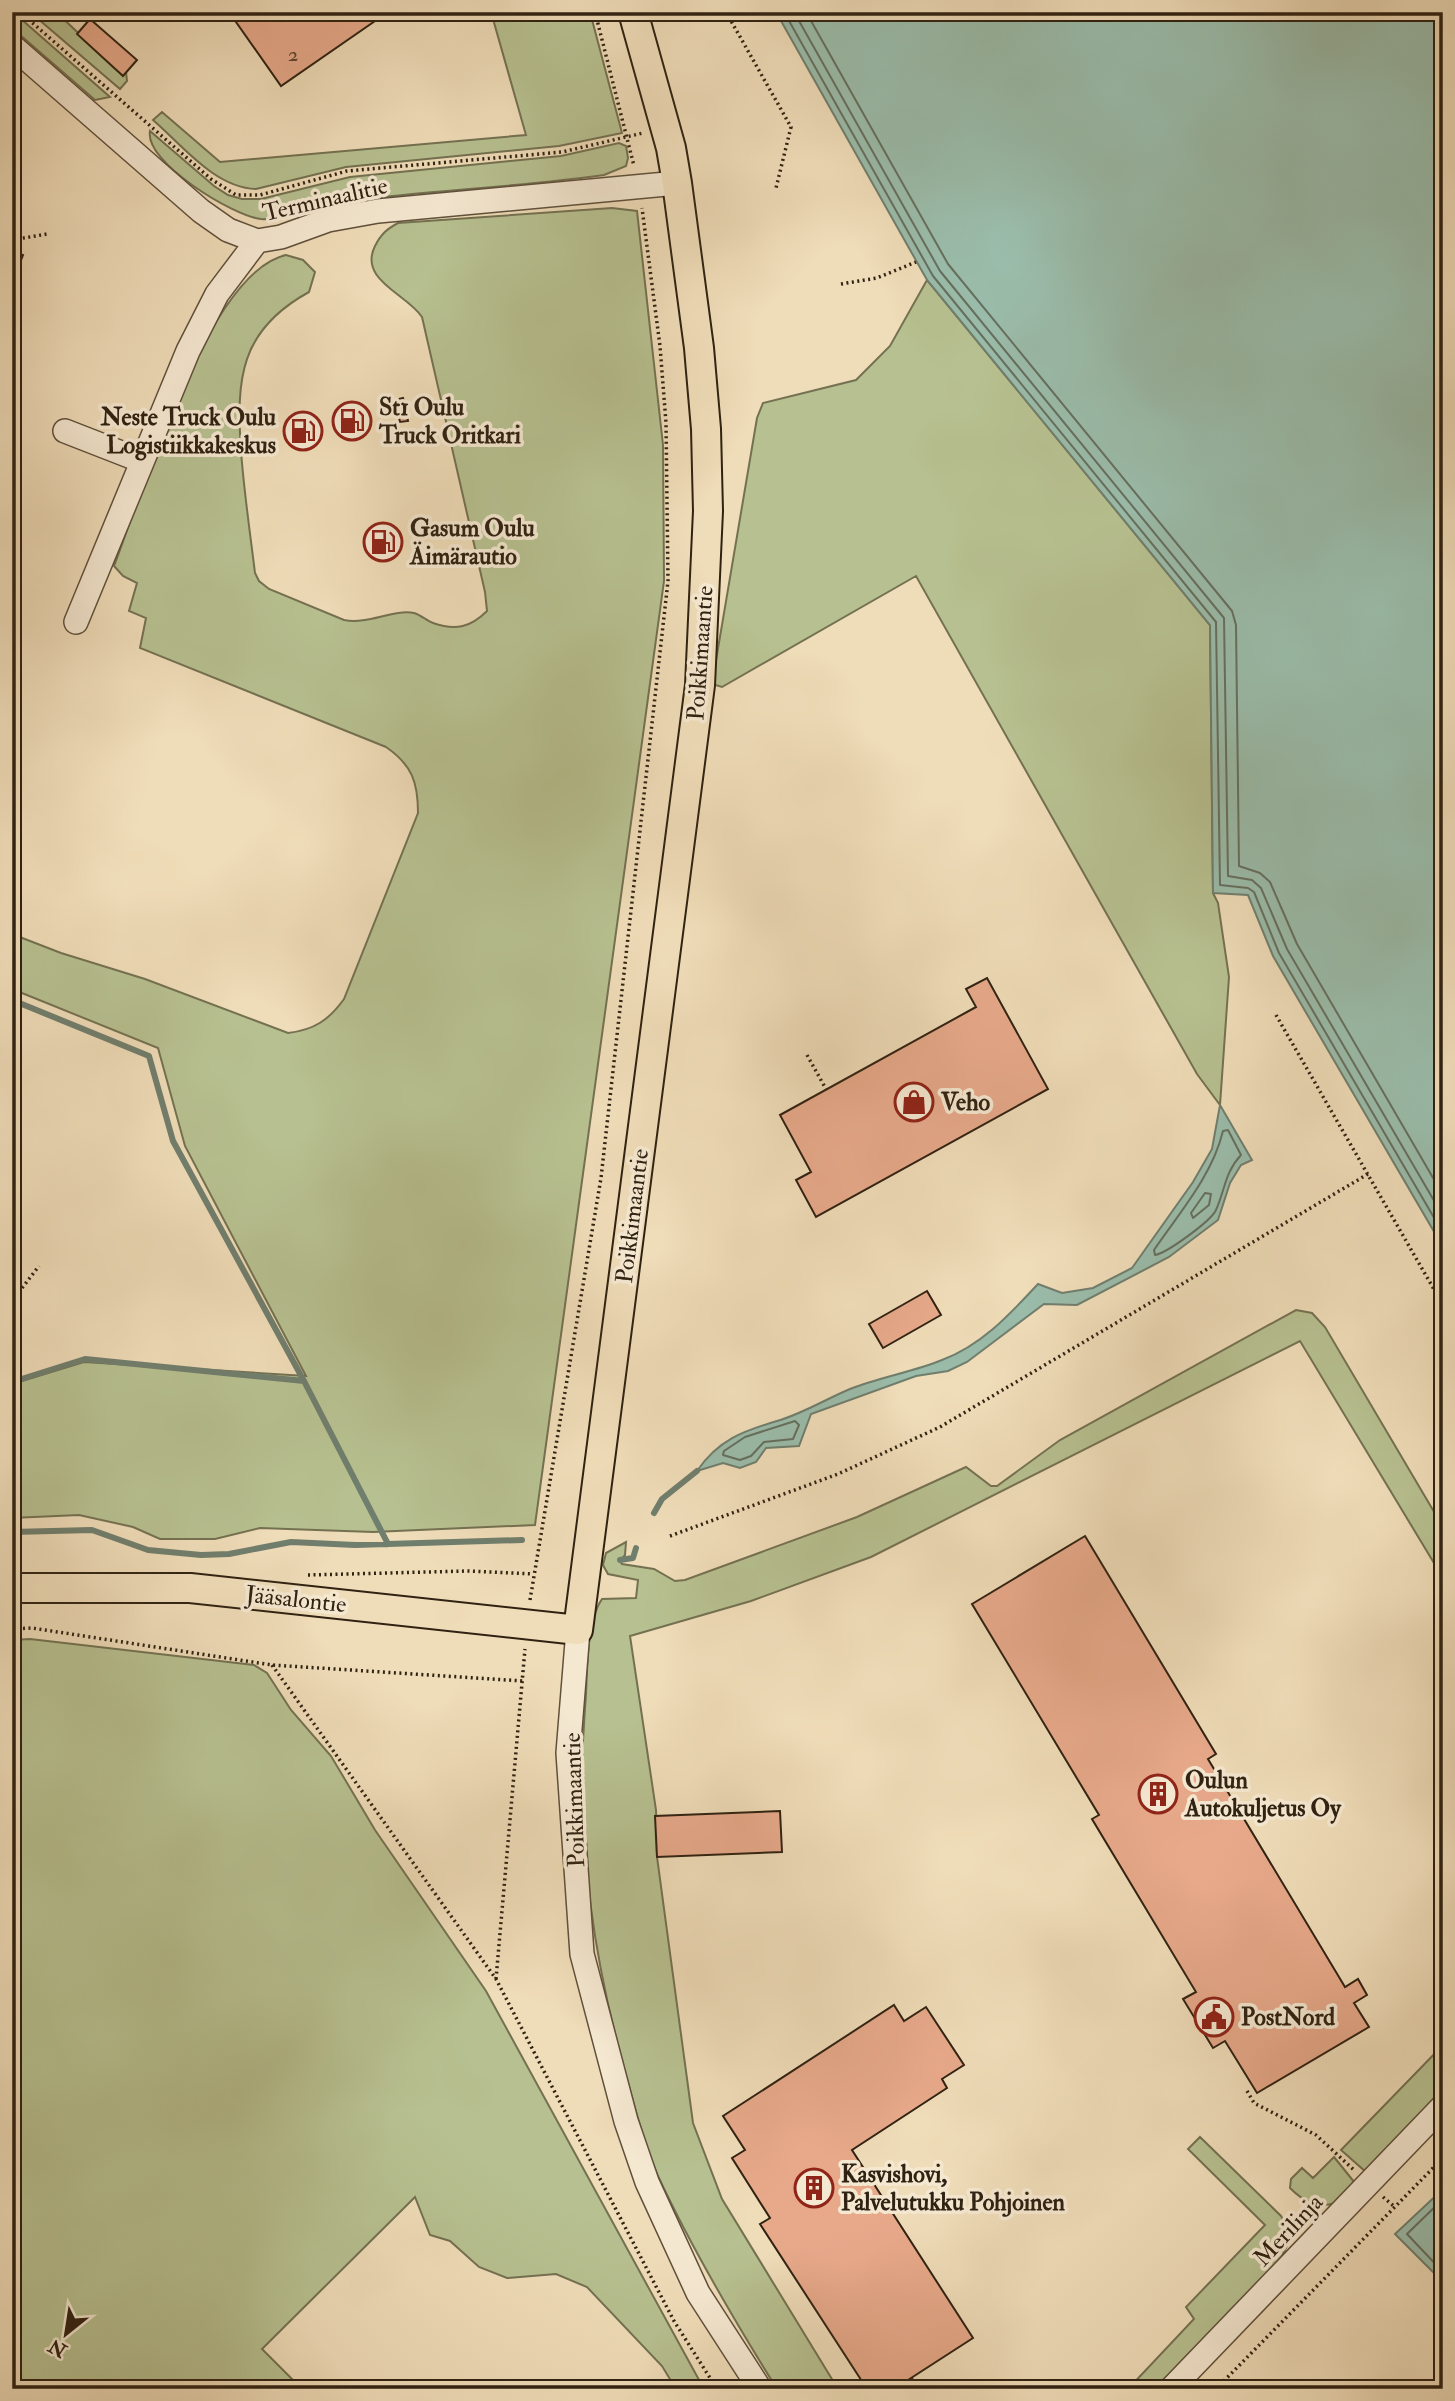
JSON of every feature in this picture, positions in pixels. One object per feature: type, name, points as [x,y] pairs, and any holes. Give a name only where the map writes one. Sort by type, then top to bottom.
[{"type":"main road","name":"Poikkimaantie","points":[[578,1630],[700,685],[708,511],[706,429],[699,348],[677,183],[633,12]]},
{"type":"main road","name":"Jääsalontie","points":[[12,1588],[190,1588],[578,1630]]},
{"type":"street","name":"Terminaalitie","points":[[12,46],[201,211],[228,230],[257,241],[281,237],[328,220],[378,211],[677,183]]},
{"type":"street","points":[[76,622],[188,351],[217,294],[257,241]]},
{"type":"street","points":[[65,431],[142,461]]},
{"type":"street","name":"Poikkimaantie","points":[[578,1630],[568,1753],[582,1954],[626,2121],[647,2182],[698,2293],[760,2389]]},
{"type":"street","name":"Merilinja","points":[[1171,2389],[1443,2106]]},
{"type":"path","points":[[20,12],[211,179],[236,195],[260,195],[347,171],[562,152],[665,128]]},
{"type":"path","points":[[496,1979],[526,1625],[601,1178],[668,581],[666,423],[660,346],[639,187],[595,12]]},
{"type":"path","points":[[726,12],[791,127],[776,188]]},
{"type":"path","points":[[12,240],[47,234]]},
{"type":"path","points":[[841,284],[877,278],[916,262]]},
{"type":"path","points":[[1276,1015],[1443,1305]]},
{"type":"path","points":[[807,1055],[826,1089]]},
{"type":"path","points":[[670,1536],[838,1474],[940,1427],[1368,1174]]},
{"type":"path","points":[[12,1301],[39,1266]]},
{"type":"path","points":[[296,1576],[467,1571],[533,1574]]},
{"type":"path","points":[[12,1629],[32,1628],[272,1665],[523,1682]]},
{"type":"path","points":[[272,1665],[496,1979],[674,2321],[717,2389]]},
{"type":"path","points":[[1247,2091],[1254,2103],[1316,2135],[1395,2207]]},
{"type":"path","points":[[1216,2389],[1437,2164]]},
{"type":"path","points":[[911,2378],[918,2389]]},
{"type":"shaded area","points":[[13,12],[110,97],[95,100],[12,28]]},
{"type":"shaded area","points":[[30,12],[56,12],[123,75],[126,72],[127,81],[120,89]]},
{"type":"shaded area","points":[[491,12],[590,12],[622,133],[559,146],[346,167],[256,189],[241,187],[213,173],[153,120],[162,112],[220,162],[526,135]]},
{"type":"shaded area","points":[[150,131],[214,186],[228,195],[242,199],[261,199],[350,177],[561,156],[619,143],[626,146],[628,158],[626,166],[604,175],[349,201],[283,218],[261,219],[248,216],[212,198],[175,172],[152,144]]},
{"type":"shaded area","points":[[612,208],[637,211],[663,445],[664,581],[535,1525],[373,1532],[260,1528],[215,1539],[160,1539],[133,1527],[79,1515],[12,1518],[12,1384],[84,1362],[306,1376],[185,1146],[158,1048],[12,989],[12,934],[61,953],[145,979],[288,1033],[306,1029],[327,1018],[344,999],[418,813],[417,792],[412,775],[402,761],[386,747],[140,648],[146,618],[129,611],[137,583],[123,576],[114,566],[181,390],[204,342],[230,301],[257,270],[286,255],[303,260],[315,272],[309,292],[286,307],[269,323],[247,358],[242,379],[241,451],[255,573],[259,581],[269,589],[344,620],[362,620],[406,612],[449,627],[469,624],[487,611],[485,592],[422,317],[378,277],[372,258],[375,246],[385,232],[398,223]]},
{"type":"shaded area","points":[[927,280],[1210,625],[1213,893],[1218,903],[1229,977],[1220,1105],[1197,1074],[916,576],[722,687],[712,684],[757,418],[763,403],[856,380],[890,346]]},
{"type":"shaded area","points":[[1296,1310],[1312,1313],[1325,1327],[1443,1527],[1443,1578],[1300,1341],[871,1557],[751,1601],[630,1636],[656,1810],[657,1857],[693,2123],[722,2199],[838,2389],[777,2389],[714,2284],[658,2176],[636,2113],[604,1984],[589,1893],[582,1801],[588,1651],[593,1622],[602,1599],[636,1598],[638,1580],[608,1574],[603,1565],[606,1553],[626,1542],[625,1555],[620,1561],[622,1564],[654,1569],[675,1581],[685,1580],[857,1517],[966,1467],[991,1486],[997,1486],[1060,1440]]},
{"type":"shaded area","points":[[30,1639],[254,1665],[267,1673],[291,1710],[331,1756],[375,1830],[486,1991],[704,2389],[676,2389],[662,2366],[587,2287],[556,2274],[507,2278],[479,2267],[450,2241],[430,2235],[415,2197],[262,2349],[302,2389],[12,2389],[12,1640]]},
{"type":"shaded area","points":[[1443,2045],[1443,2092],[1366,2172],[1341,2150]]},
{"type":"shaded area","points":[[1200,2137],[1281,2216],[1289,2233],[1288,2244],[1279,2261],[1155,2389],[1128,2389],[1194,2319],[1186,2307],[1265,2225],[1188,2149]]},
{"type":"shaded area","points":[[1334,2157],[1355,2183],[1335,2203],[1311,2203],[1290,2188],[1291,2179],[1302,2168],[1313,2178]]},
{"type":"water","points":[[776,12],[1443,12],[1443,1247],[1273,956],[1248,895],[1213,893],[1210,625],[927,280]]},
{"type":"water","points":[[1220,1105],[1252,1160],[1241,1165],[1230,1183],[1218,1220],[1169,1257],[1077,1305],[1044,1304],[967,1362],[948,1371],[916,1376],[811,1414],[799,1446],[766,1448],[756,1462],[740,1468],[723,1463],[697,1471],[723,1444],[742,1433],[796,1414],[850,1389],[956,1354],[994,1328],[1038,1284],[1062,1293],[1093,1288],[1132,1268],[1193,1182],[1212,1149]]},
{"type":"water","points":[[1443,2189],[1443,2282],[1395,2234]]},
{"type":"building","points":[[229,12],[369,12],[375,21],[281,86]]},
{"type":"building","points":[[90,19],[137,60],[123,76],[77,34]]},
{"type":"building","points":[[12,251],[23,255],[12,283]]},
{"type":"building","points":[[403,398],[408,421],[400,422],[395,400]]},
{"type":"building","name":"St1 Oulu Truck Oritkari","points":[[354,409],[358,431],[351,433],[346,410]]},
{"type":"building","name":"Neste Truck Oulu Logistiikkakeskus","points":[[305,420],[309,440],[301,442],[297,421]]},
{"type":"building","name":"Veho","points":[[987,978],[1048,1089],[816,1217],[796,1180],[811,1172],[780,1115],[976,1007],[966,989]]},
{"type":"building","points":[[927,1291],[941,1315],[883,1348],[869,1324]]},
{"type":"building","name":"Oulun Autokuljetus Oy","points":[[1085,1536],[1216,1754],[1208,1759],[1345,1987],[1358,1979],[1367,1995],[1354,2003],[1369,2027],[1257,2093],[1225,2041],[1213,2048],[1183,1999],[1196,1992],[1092,1819],[1099,1815],[972,1604]]},
{"type":"building","points":[[780,1811],[782,1852],[657,1857],[655,1816]]},
{"type":"building","name":"Kasvishovi, Palvelutukku Pohjoinen","points":[[894,2005],[904,2021],[926,2007],[964,2065],[942,2079],[947,2088],[852,2150],[973,2338],[894,2389],[867,2389],[760,2224],[770,2218],[732,2158],[745,2150],[723,2116]]},
{"type":"waterway","points":[[12,1000],[149,1056],[173,1141],[304,1381]]},
{"type":"waterway","points":[[12,1382],[85,1359],[304,1381],[388,1544]]},
{"type":"waterway","points":[[654,1513],[662,1499],[697,1471]]},
{"type":"waterway","points":[[12,1532],[92,1530],[148,1550],[201,1555],[229,1554],[291,1542],[355,1545],[522,1540]]},
{"type":"waterway","points":[[620,1560],[633,1558],[636,1548]]},
{"type":"place","name":"St1 Oulu Truck Oritkari","points":[[352,421]]},
{"type":"place","name":"Neste Truck Oulu Logistiikkakeskus","points":[[303,431]]},
{"type":"place","name":"Gasum Oulu Äimärautio","points":[[383,542]]},
{"type":"place","name":"Veho","points":[[914,1102]]},
{"type":"place","name":"Oulun Autokuljetus Oy","points":[[1158,1794]]},
{"type":"place","name":"PostNord","points":[[1214,2017]]},
{"type":"place","name":"Kasvishovi, Palvelutukku Pohjoinen","points":[[814,2188]]}]
